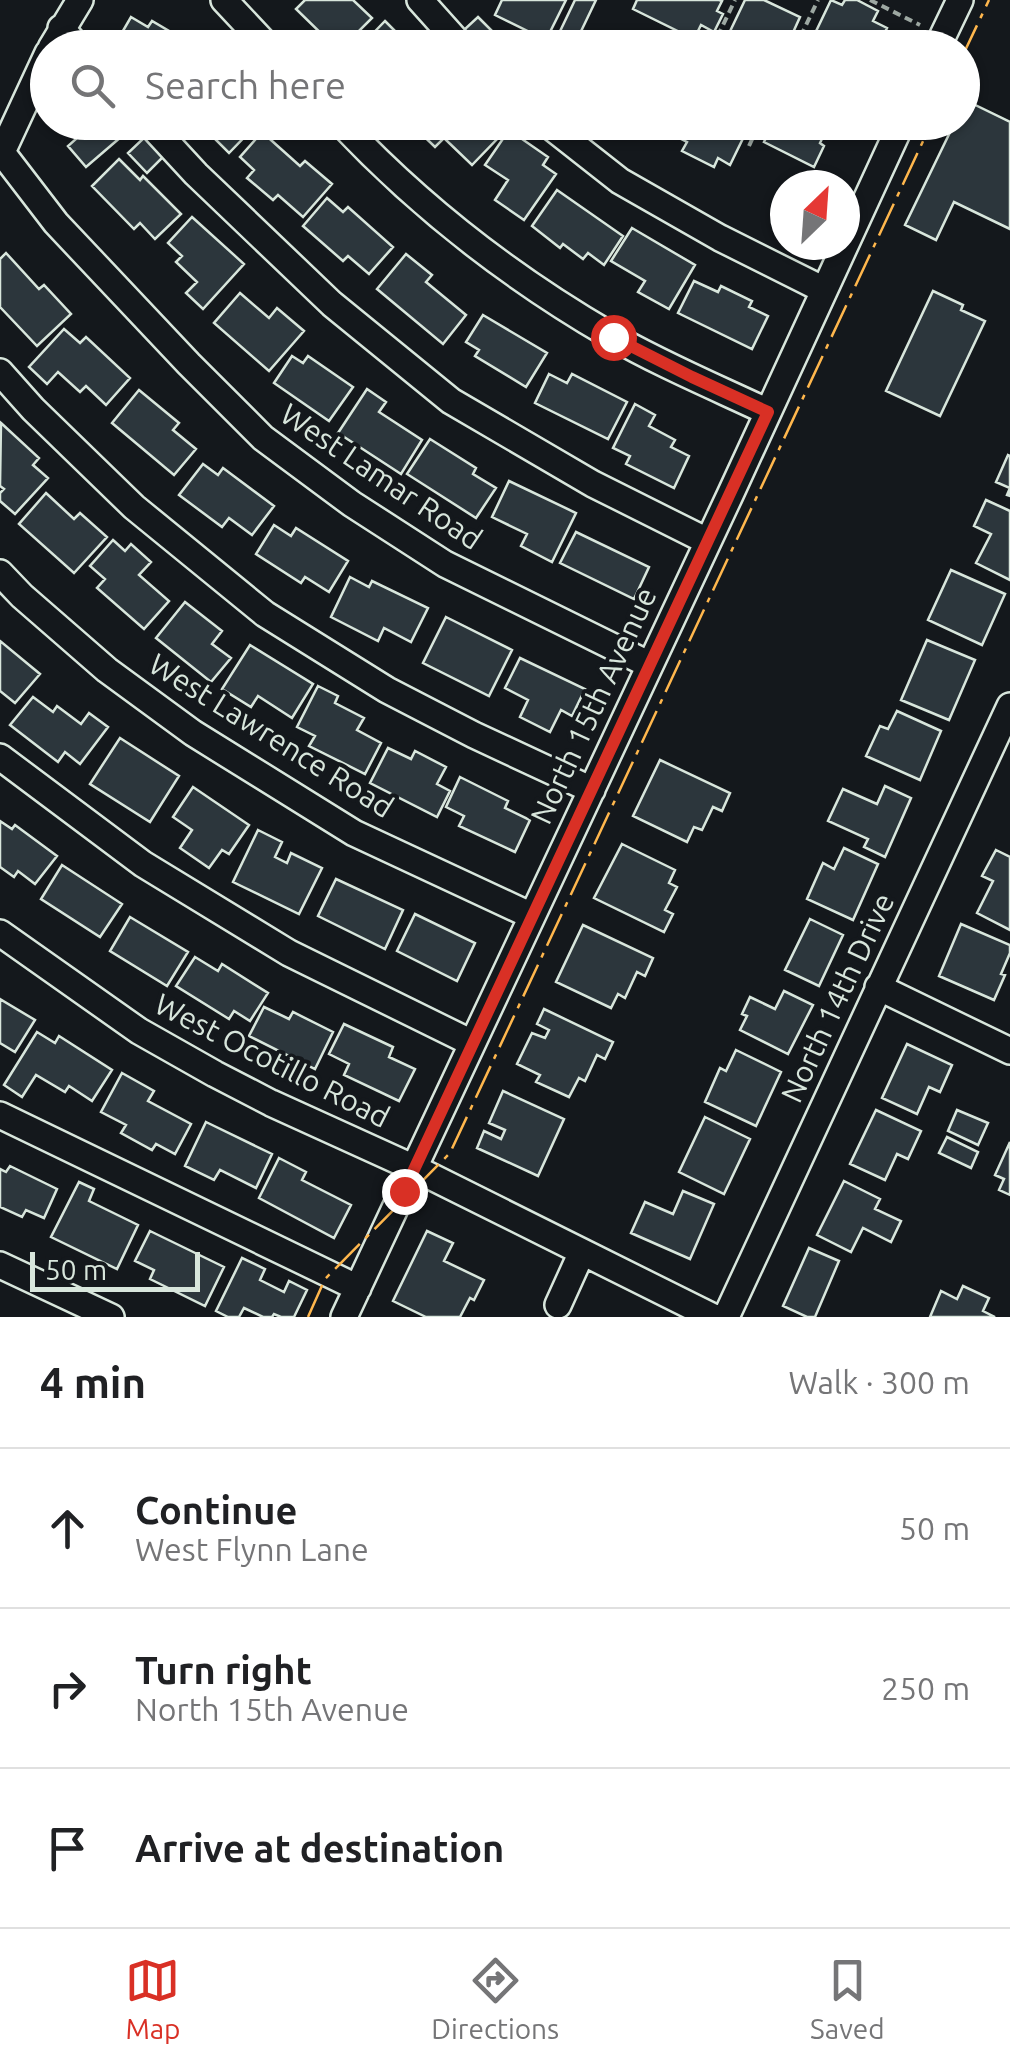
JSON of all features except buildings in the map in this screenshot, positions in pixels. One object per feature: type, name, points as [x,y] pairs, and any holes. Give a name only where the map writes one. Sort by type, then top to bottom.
[{"type":"street","points":[[61,30],[80,0]]},
{"type":"street","points":[[224,0],[252,30]]},
{"type":"street","points":[[420,0],[447,30]]},
{"type":"street","points":[[946,30],[960,0]]},
{"type":"street","points":[[1,151],[30,91]]},
{"type":"street","points":[[165,140],[332,304],[451,401],[593,484],[707,541]]},
{"type":"street","points":[[357,140],[379,164],[472,243],[528,284],[613,337],[768,412]]},
{"type":"street","points":[[568,140],[620,180],[720,238],[824,290]]},
{"type":"street","name":"North 15th Avenue","points":[[344,1317],[894,140]]},
{"type":"street","name":"West Lamar Road","points":[[1,151],[56,222],[263,438],[352,504],[446,564],[650,665]]},
{"type":"street","points":[[0,372],[134,506],[265,614],[387,690],[592,790]]},
{"type":"street","name":"West Lawrence Road","points":[[0,573],[108,670],[193,733],[354,833],[532,916]]},
{"type":"street","name":"North 14th Drive","points":[[726,1317],[1010,706]]},
{"type":"street","points":[[0,757],[143,864],[289,953],[472,1043]]},
{"type":"street","name":"West Ocotillo Road","points":[[0,933],[139,1031],[184,1057],[713,1317]]},
{"type":"street","points":[[878,987],[1010,1051]]},
{"type":"street","points":[[0,1115],[358,1288]]},
{"type":"street","points":[[558,1305],[582,1252]]},
{"type":"street","points":[[0,1264],[111,1317]]},
{"type":"path","points":[[721,30],[736,0]]},
{"type":"path","points":[[804,30],[818,0]]},
{"type":"path","points":[[870,0],[920,25]]},
{"type":"path","points":[[750,146],[752,140]]},
{"type":"power","points":[[975,30],[989,0]]},
{"type":"power","points":[[308,1317],[325,1279],[450,1153],[924,140]]},
{"type":"route","points":[[404,1191],[768,412],[613,337]]}]
